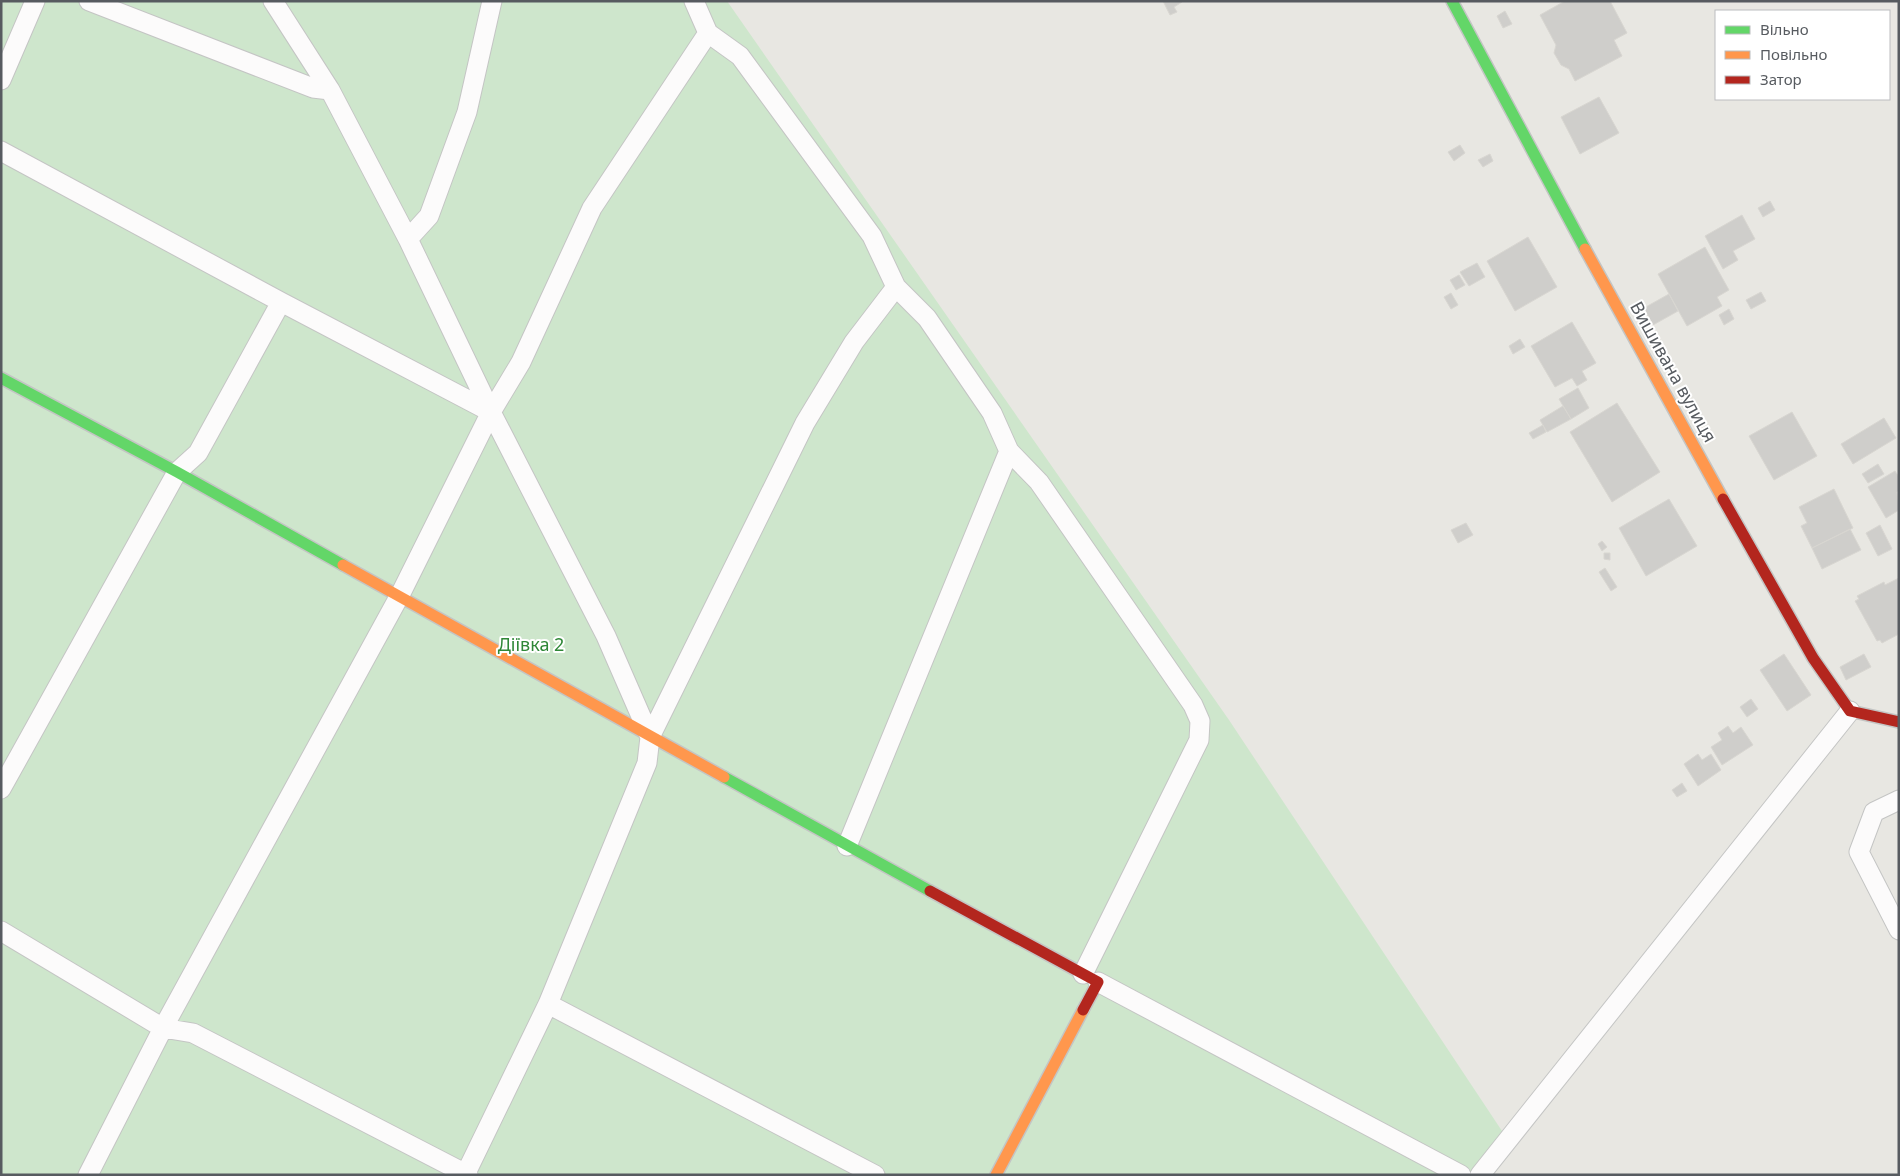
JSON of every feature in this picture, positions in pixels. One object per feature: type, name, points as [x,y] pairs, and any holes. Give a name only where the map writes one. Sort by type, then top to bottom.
[{"type":"street","name":"Вишивана вулиця","points":[[1452,1],[1626,325],[1808,650],[1850,710]]},
{"type":"street","points":[[1,378],[177,472],[846,846],[1090,978],[996,1175]]},
{"type":"street","points":[[1850,710],[1899,722]]},
{"type":"lane","points":[[1,80],[35,1]]},
{"type":"lane","points":[[89,1],[313,88],[330,90]]},
{"type":"lane","points":[[273,1],[330,90],[408,239],[491,412],[606,636],[650,737]]},
{"type":"lane","points":[[408,239],[429,216],[466,112],[492,1]]},
{"type":"lane","points":[[694,1],[708,33],[740,56],[872,236],[896,287],[927,318],[992,413],[1009,450],[1039,482],[1193,705],[1200,721],[1199,740],[1090,978],[1461,1175]]},
{"type":"lane","points":[[88,1175],[163,1028],[400,595],[491,412],[521,362],[592,208],[708,33]]},
{"type":"lane","points":[[1,151],[281,302],[491,412]]},
{"type":"lane","points":[[1,931],[163,1028],[193,1033],[467,1174],[548,1004],[647,763],[650,737],[805,423],[854,342],[896,287]]},
{"type":"lane","points":[[1,788],[177,472],[198,452],[281,302]]},
{"type":"lane","points":[[846,846],[1009,450]]},
{"type":"lane","points":[[1480,1175],[1850,710]]},
{"type":"lane","points":[[1899,800],[1874,812],[1859,852],[1899,930]]},
{"type":"lane","points":[[548,1004],[875,1175]]},
{"type":"green space","name":"Діївка 2","points":[[1,1],[727,1],[1229,720],[1506,1137],[1486,1175],[1,1175]]},
{"type":"building","points":[[1163,1],[1182,2],[1174,7],[1177,12],[1170,15]]},
{"type":"building","points":[[1565,1],[1610,1],[1627,33],[1614,40],[1622,56],[1575,81],[1569,69],[1561,65],[1554,53],[1556,45],[1540,15]]},
{"type":"building","points":[[1505,11],[1512,24],[1503,28],[1497,16]]},
{"type":"building","points":[[1599,97],[1619,133],[1580,154],[1561,117]]},
{"type":"building","points":[[1460,145],[1465,153],[1454,161],[1448,152]]},
{"type":"building","points":[[1490,154],[1493,161],[1483,167],[1478,160]]},
{"type":"building","points":[[1770,201],[1775,210],[1763,217],[1758,208]]},
{"type":"building","points":[[1742,215],[1755,239],[1733,251],[1738,260],[1723,269],[1705,236]]},
{"type":"building","points":[[1528,237],[1557,287],[1515,311],[1487,261]]},
{"type":"building","points":[[1705,247],[1729,290],[1717,297],[1722,306],[1687,326],[1658,274]]},
{"type":"building","points":[[1477,263],[1485,277],[1469,286],[1460,272]]},
{"type":"building","points":[[1459,275],[1465,285],[1456,290],[1450,280]]},
{"type":"building","points":[[1761,292],[1766,301],[1751,309],[1746,300]]},
{"type":"building","points":[[1451,293],[1458,305],[1451,309],[1444,297]]},
{"type":"building","points":[[1669,294],[1678,311],[1653,325],[1644,308]]},
{"type":"building","points":[[1729,309],[1734,319],[1724,325],[1719,315]]},
{"type":"building","points":[[1572,322],[1596,363],[1582,371],[1587,380],[1577,386],[1572,378],[1555,387],[1531,346]]},
{"type":"building","points":[[1520,339],[1525,347],[1513,354],[1509,346]]},
{"type":"building","points":[[1578,388],[1589,408],[1571,419],[1559,399]]},
{"type":"building","points":[[1617,403],[1660,472],[1612,502],[1570,432]]},
{"type":"building","points":[[1563,406],[1571,419],[1547,432],[1540,420]]},
{"type":"building","points":[[1792,412],[1817,456],[1774,480],[1749,436]]},
{"type":"building","points":[[1884,418],[1896,438],[1853,464],[1841,444]]},
{"type":"building","points":[[1543,425],[1546,432],[1533,439],[1529,433]]},
{"type":"building","points":[[1878,464],[1884,474],[1868,483],[1862,474]]},
{"type":"building","points":[[1895,471],[1899,477],[1899,491],[1897,492],[1899,510],[1886,518],[1868,487]]},
{"type":"building","points":[[1834,489],[1853,528],[1812,548],[1801,526],[1807,523],[1799,507]]},
{"type":"building","points":[[1669,499],[1697,546],[1646,576],[1619,528]]},
{"type":"building","points":[[1466,523],[1473,535],[1458,543],[1451,530]]},
{"type":"building","points":[[1880,525],[1892,549],[1878,556],[1866,533]]},
{"type":"building","points":[[1850,529],[1861,550],[1822,569],[1812,548]]},
{"type":"building","points":[[1602,541],[1607,547],[1602,551],[1598,544]]},
{"type":"building","points":[[1604,553],[1610,553],[1610,560],[1604,559]]},
{"type":"building","points":[[1605,568],[1617,587],[1611,591],[1599,572]]},
{"type":"building","points":[[1899,578],[1899,634],[1882,643],[1880,640],[1877,641],[1855,601],[1859,599],[1857,596],[1884,582],[1885,585]]},
{"type":"building","points":[[1784,654],[1811,695],[1787,711],[1760,670]]},
{"type":"building","points":[[1864,654],[1871,667],[1846,680],[1840,667]]},
{"type":"building","points":[[1751,699],[1758,709],[1747,717],[1740,707]]},
{"type":"building","points":[[1728,726],[1733,733],[1741,727],[1753,745],[1722,765],[1711,747],[1722,740],[1718,733]]},
{"type":"building","points":[[1698,754],[1702,760],[1711,754],[1721,770],[1698,786],[1684,764]]},
{"type":"building","points":[[1682,783],[1687,791],[1677,797],[1672,790]]},
{"type":"traffic: fast","points":[[1452,1],[1585,249]]},
{"type":"traffic: fast","points":[[1,378],[177,472],[343,565]]},
{"type":"traffic: fast","points":[[724,777],[930,891]]},
{"type":"traffic: slow","points":[[1585,249],[1723,499]]},
{"type":"traffic: slow","points":[[343,565],[724,777]]},
{"type":"traffic: slow","points":[[996,1175],[1083,1010]]},
{"type":"traffic: jam","points":[[1723,499],[1813,658],[1850,711],[1899,722]]},
{"type":"traffic: jam","points":[[930,891],[1098,982],[1083,1010]]}]
